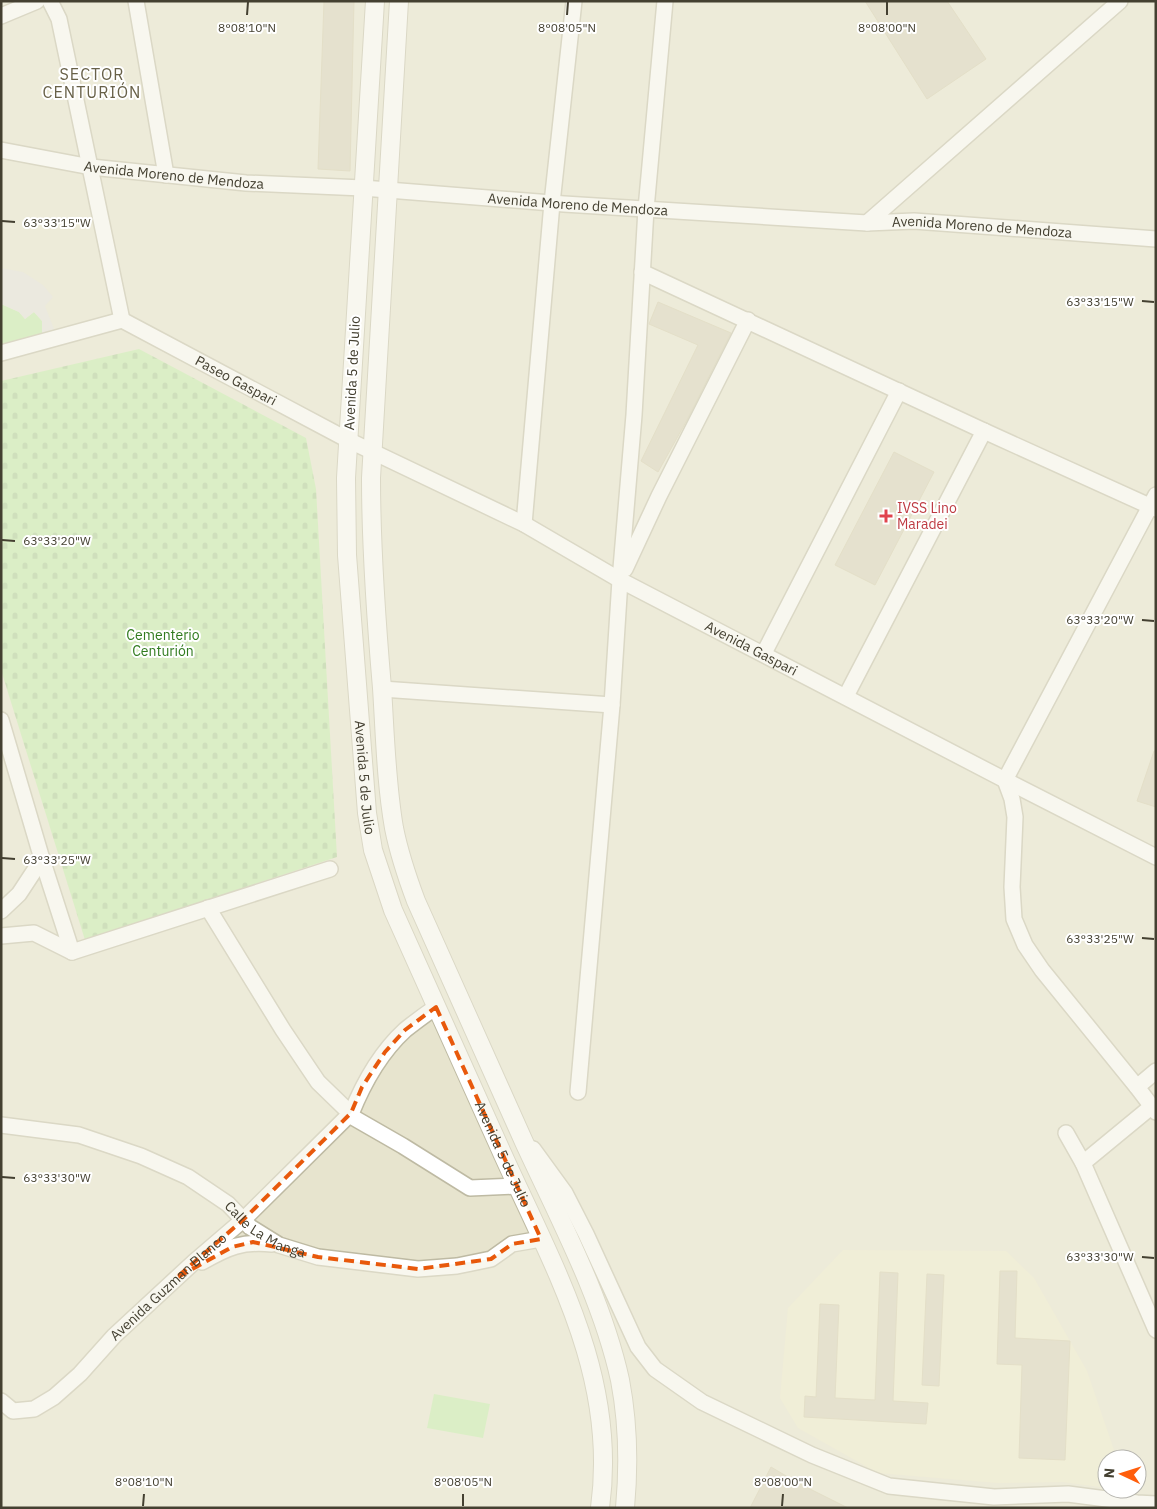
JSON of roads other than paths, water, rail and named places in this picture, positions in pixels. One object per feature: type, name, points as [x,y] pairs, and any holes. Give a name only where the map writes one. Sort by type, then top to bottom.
[{"type":"street","points":[[1,16],[37,1]]},
{"type":"street","points":[[1,354],[122,320],[59,19],[50,1]]},
{"type":"street","points":[[136,1],[166,175]]},
{"type":"street","name":"Avenida 5 de Julio","points":[[375,1],[346,478],[347,555],[364,782],[370,832],[380,873],[392,910],[541,1239],[583,1338],[596,1386],[602,1445],[600,1508]]},
{"type":"street","name":"Avenida 5 de Julio","points":[[399,1],[373,450],[371,528],[394,828],[416,901],[591,1290],[607,1331],[621,1388],[626,1424],[628,1466],[625,1508]]},
{"type":"street","points":[[524,524],[552,203],[574,1]]},
{"type":"street","points":[[578,1092],[612,705],[634,415],[646,209],[666,1]]},
{"type":"street","points":[[866,223],[1120,1]]},
{"type":"street","name":"Avenida Moreno de Mendoza","points":[[1,150],[90,167],[246,183],[363,188],[552,203],[866,223],[914,221],[1156,239]]},
{"type":"street","points":[[642,272],[984,432],[1154,504],[1005,780],[1012,799],[1015,817],[1012,887],[1014,919],[1025,944],[1042,970],[1137,1086],[1153,1110],[1083,1163]]},
{"type":"street","name":"Paseo Gaspari","points":[[122,320],[348,440]]},
{"type":"street","points":[[620,580],[658,496],[748,320]]},
{"type":"street","points":[[764,653],[898,391]]},
{"type":"street","points":[[846,696],[984,432]]},
{"type":"street","name":"Avenida Gaspari","points":[[348,440],[373,450],[524,524],[620,580],[1156,857]]},
{"type":"street","points":[[382,689],[612,705]]},
{"type":"street","points":[[1,720],[72,952]]},
{"type":"street","points":[[1,910],[19,894],[42,859]]},
{"type":"street","points":[[1,936],[34,933],[72,952],[330,869]]},
{"type":"street","points":[[208,908],[283,1030],[318,1082],[350,1114],[470,1188],[517,1186]]},
{"type":"street","points":[[350,1114],[362,1087],[385,1052],[405,1030],[436,1007]]},
{"type":"street","points":[[1137,1086],[1156,1071]]},
{"type":"street","name":"Avenida Guzman Blanco","points":[[1,1401],[13,1411],[34,1409],[54,1397],[80,1374],[114,1336],[176,1278],[243,1220],[350,1114]]},
{"type":"street","name":"Calle La Manga","points":[[1,1125],[79,1135],[141,1156],[188,1178],[228,1204],[250,1227],[279,1245],[318,1257],[418,1268],[457,1266],[491,1259],[512,1244],[541,1239]]},
{"type":"street","points":[[518,1128],[565,1193],[638,1347],[655,1369],[702,1402],[812,1455],[889,1486],[994,1502],[1068,1494],[1104,1503],[1156,1504]]},
{"type":"street","points":[[1066,1133],[1083,1163],[1156,1330]]},
{"type":"street","points":[[176,1278],[232,1247],[253,1242],[279,1245]]},
{"type":"place","name":"IVSS Lino Maradei","points":[[886,516]]},
{"type":"district","name":"SECTOR CENTURIÓN","points":[[92,83]]},
{"type":"park label","name":"Cementerio Centurión","points":[[163,644]]}]
